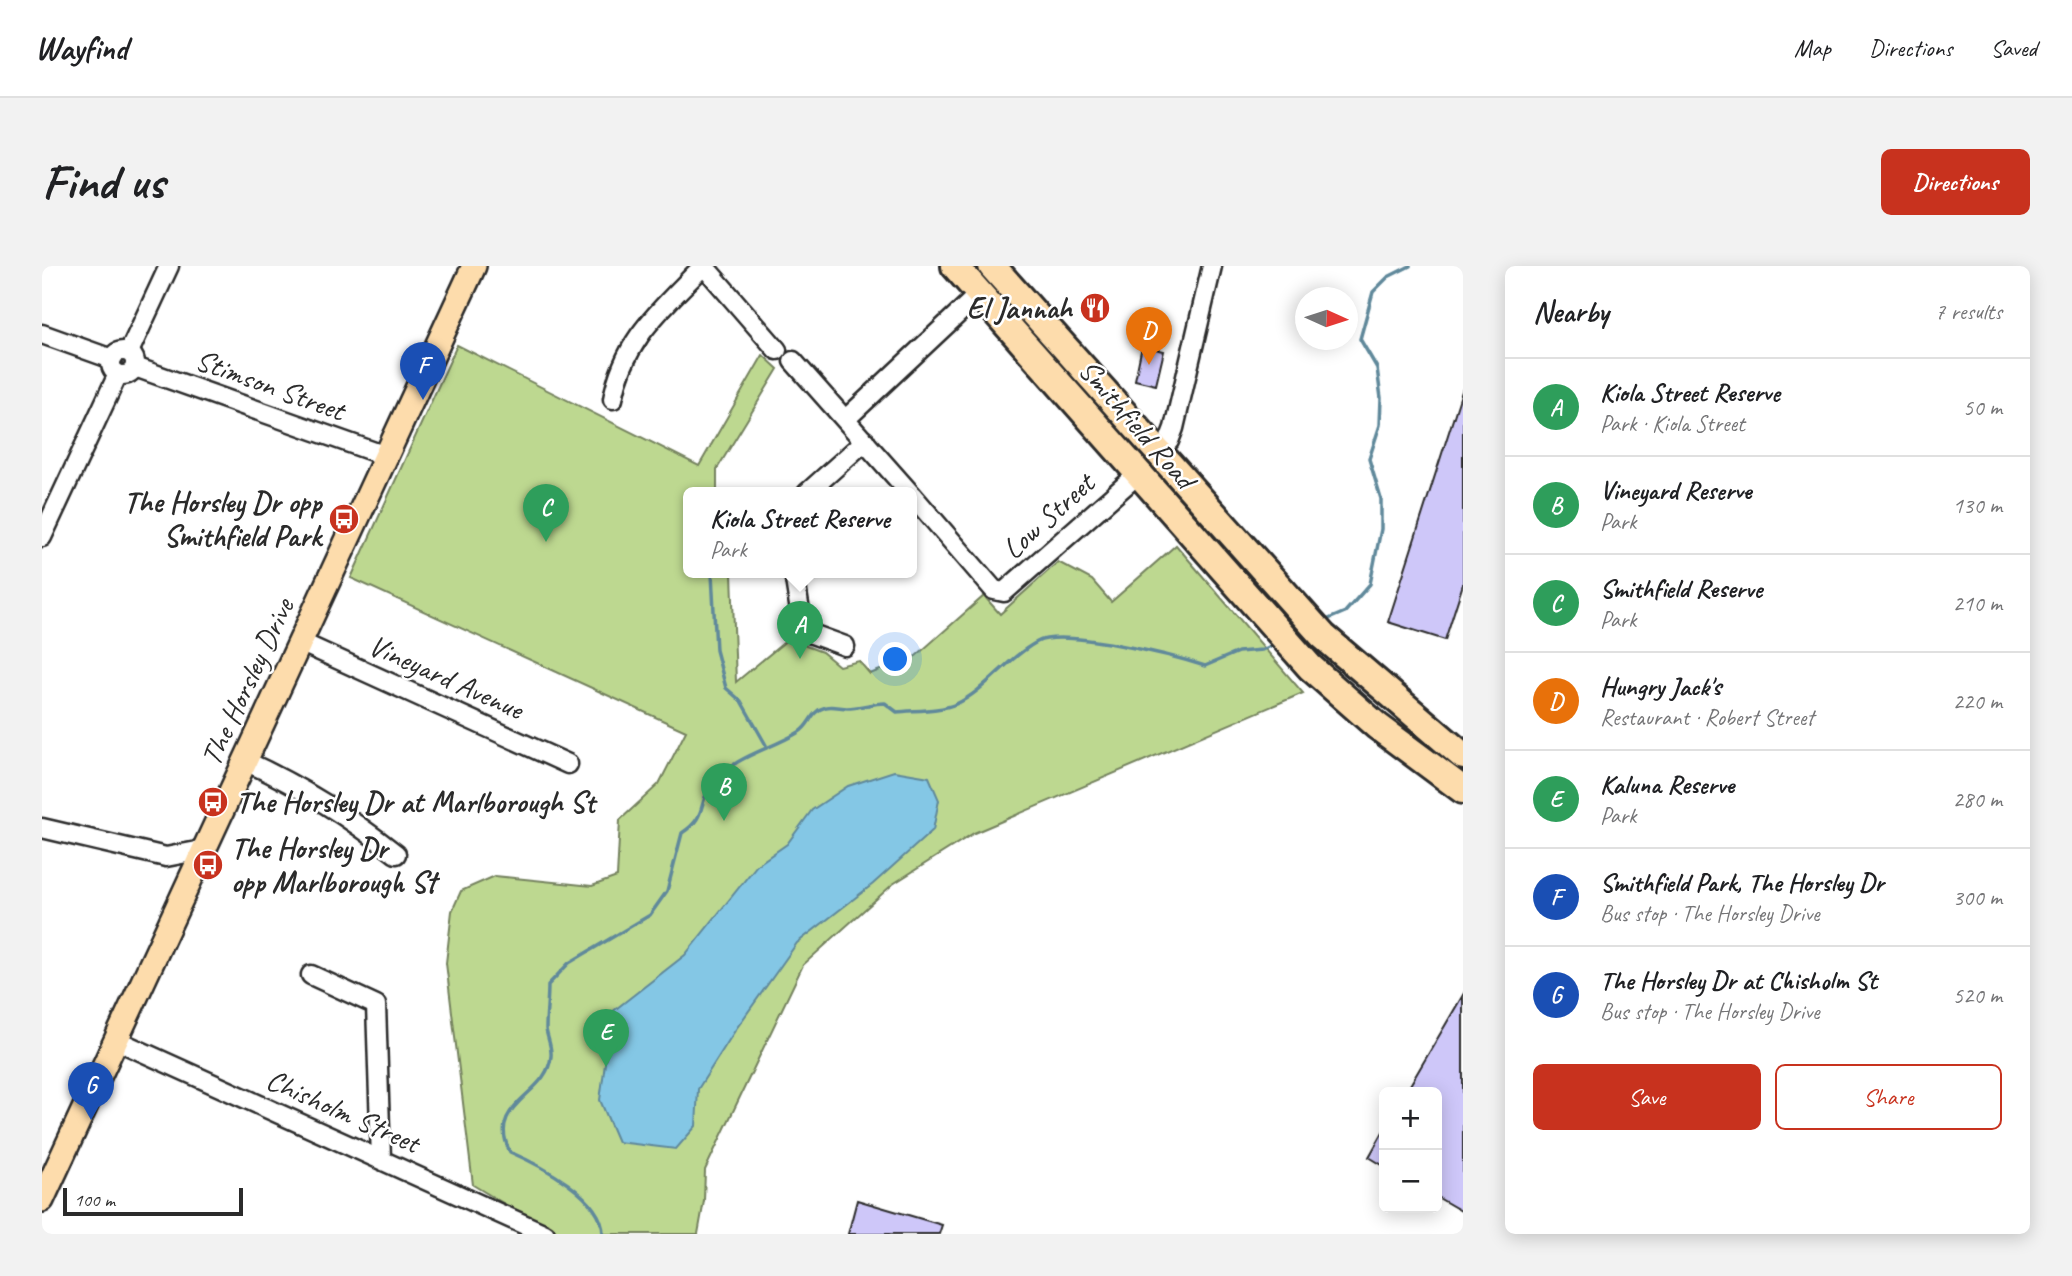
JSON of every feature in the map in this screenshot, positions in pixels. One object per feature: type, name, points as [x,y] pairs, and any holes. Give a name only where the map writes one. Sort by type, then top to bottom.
[{"type":"highway","name":"Smithfield Road","points":[[955,266],[1137,475],[1310,667],[1377,726],[1463,790]]},
{"type":"highway","name":"Smithfield Road","points":[[996,268],[1157,454],[1298,609],[1340,652],[1463,755]]},
{"type":"main road","name":"The Horsley Drive","points":[[42,1200],[474,266]]},
{"type":"main road","points":[[979,294],[996,268]]},
{"type":"street","points":[[42,334],[129,372],[169,266]]},
{"type":"street","points":[[613,399],[617,373],[629,348],[645,326],[704,266],[777,350]]},
{"type":"street","points":[[1157,454],[1169,441],[1174,428],[1212,266]]},
{"type":"street","points":[[847,418],[979,294]]},
{"type":"street","name":"Stimson Street","points":[[132,359],[386,456]]},
{"type":"street","points":[[793,361],[847,418],[905,487]]},
{"type":"street","points":[[42,537],[46,518],[115,367]]},
{"type":"street","points":[[814,487],[865,441]]},
{"type":"street","name":"Low Street","points":[[917,501],[994,590],[1004,592],[1137,475]]},
{"type":"street","points":[[795,578],[802,624],[812,634],[845,646]]},
{"type":"street","name":"Vineyard Avenue","points":[[299,642],[568,764]]},
{"type":"street","points":[[245,761],[308,792],[359,825],[396,854]]},
{"type":"street","points":[[42,828],[166,857],[197,851],[207,844]]},
{"type":"street","points":[[166,857],[181,871],[186,889]]},
{"type":"street","points":[[311,975],[376,1005],[381,1159]]},
{"type":"street","name":"Chisholm Street","points":[[116,1040],[545,1234]]},
{"type":"green space","points":[[457,345],[699,466],[763,355],[778,369],[717,469],[717,487],[683,487],[683,578],[732,578],[736,682],[793,635],[806,646],[822,652],[839,666],[859,661],[870,674],[916,656],[984,596],[1000,614],[1058,562],[1092,580],[1111,602],[1176,545],[1303,693],[974,833],[893,884],[803,965],[705,1170],[704,1201],[698,1234],[554,1234],[473,1185],[446,963],[452,911],[461,891],[495,876],[592,886],[617,877],[620,820],[659,784],[686,731],[351,578]]},
{"type":"water","points":[[894,771],[929,777],[939,800],[933,830],[873,884],[797,943],[736,1029],[698,1089],[696,1126],[676,1149],[618,1142],[600,1100],[612,1012],[685,955],[757,865],[787,844],[812,810],[848,786]]},
{"type":"building","points":[[1142,346],[1164,351],[1156,385],[1135,380]]},
{"type":"building","points":[[1463,388],[1463,584],[1445,640],[1388,622]]},
{"type":"building","points":[[1463,995],[1463,1212],[1442,1200],[1442,1087],[1409,1087]]},
{"type":"building","points":[[1379,1139],[1379,1163],[1369,1157]]},
{"type":"building","points":[[857,1200],[942,1225],[939,1234],[848,1234]]},
{"type":"waterway","points":[[1324,621],[1345,612],[1370,584],[1381,529],[1381,499],[1369,459],[1380,425],[1381,398],[1377,368],[1360,339],[1373,292],[1388,277],[1410,266]]},
{"type":"waterway","points":[[712,578],[716,650],[726,688],[741,701],[766,745]]},
{"type":"waterway","points":[[603,1234],[593,1207],[581,1195],[553,1174],[510,1152],[504,1135],[505,1122],[511,1111],[547,1070],[551,1056],[546,1029],[548,985],[569,963],[650,915],[667,891],[682,833],[696,821],[707,791],[721,774],[742,760],[799,732],[817,712],[826,707],[852,708],[885,703],[897,712],[935,709],[956,704],[977,691],[1016,656],[1037,642],[1070,638],[1093,641],[1205,666],[1238,652],[1262,650],[1275,644]]},
{"type":"place","name":"El Jannah","points":[[1095,308]]},
{"type":"place","name":"Hungry Jack's","points":[[1149,365]]},
{"type":"place","name":"Smithfield Park, The Horsley Dr","points":[[423,400]]},
{"type":"place","name":"The Horsley Dr opp Smithfield Park","points":[[344,519]]},
{"type":"place","name":"Smithfield Reserve","points":[[546,542]]},
{"type":"place","name":"Kiola Street Reserve","points":[[800,659]]},
{"type":"place","name":"The Horsley Dr at Marlborough St","points":[[213,802]]},
{"type":"place","name":"Vineyard Reserve","points":[[724,821]]},
{"type":"place","name":"The Horsley Dr opp Marlborough St","points":[[208,865]]},
{"type":"place","name":"Kaluna Reserve","points":[[606,1067]]},
{"type":"place","name":"The Horsley Dr at Chisholm St","points":[[91,1120]]}]
